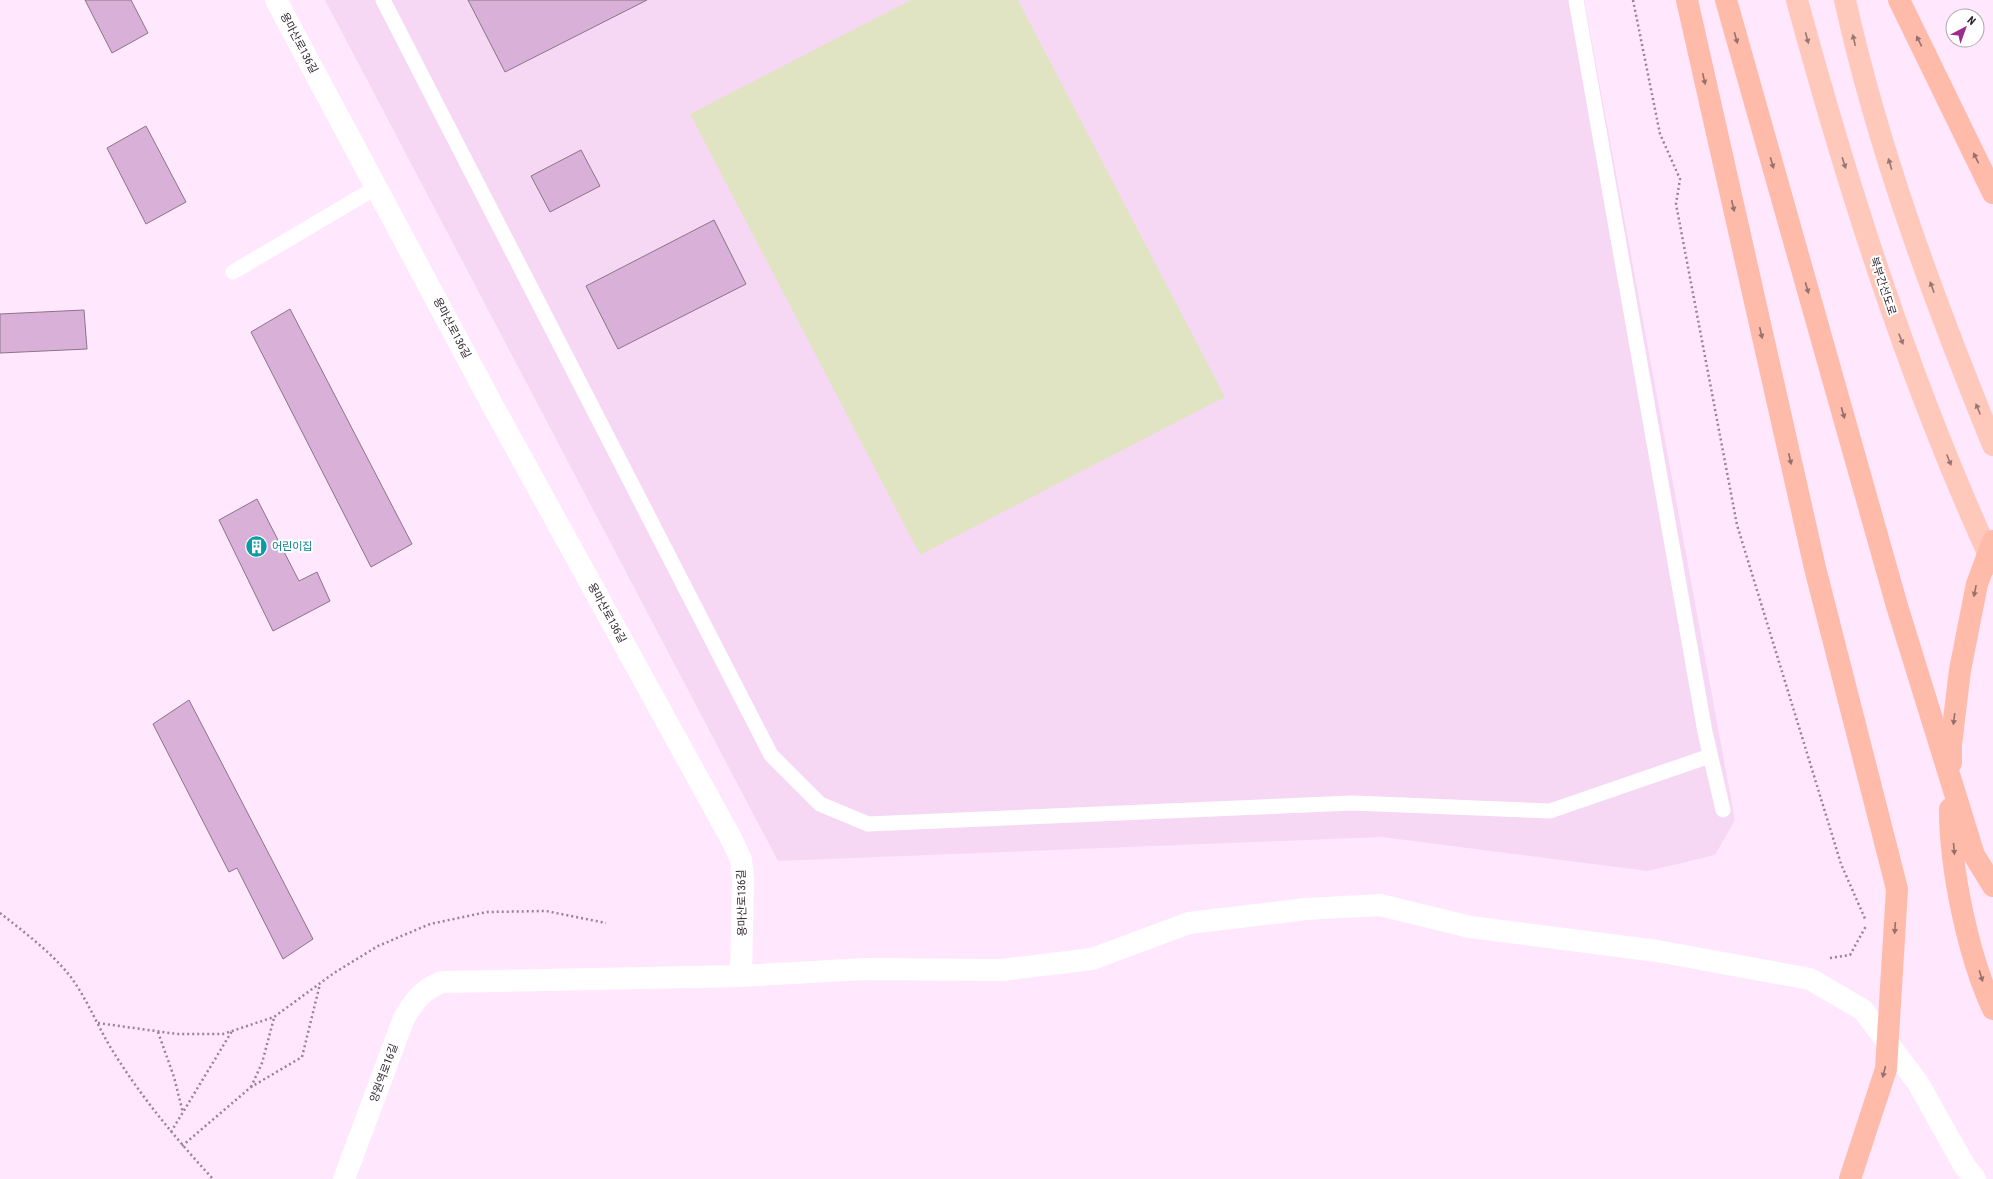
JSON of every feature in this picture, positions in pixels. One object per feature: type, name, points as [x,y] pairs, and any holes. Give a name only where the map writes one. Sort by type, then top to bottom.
[{"type":"highway","points":[[1687,0],[1815,568],[1897,890],[1886,1069],[1850,1179]]},
{"type":"highway","points":[[1726,0],[1897,606],[1974,855],[1993,886]]},
{"type":"highway","name":"북부간선도로","points":[[1797,0],[1825,104],[1893,318],[1972,518],[1993,564]]},
{"type":"highway","points":[[1845,0],[1859,63],[1904,210],[1963,371],[1993,445]]},
{"type":"highway","points":[[1899,0],[1993,193]]},
{"type":"highway","points":[[1990,1003],[1967,932],[1956,869],[1950,812],[1951,745],[1960,670],[1977,584],[1993,541]]},
{"type":"street","name":"용마산로136길","points":[[276,0],[498,415],[733,842],[741,860],[743,878],[741,976]]},
{"type":"street","points":[[741,976],[865,969],[1002,970],[1092,959],[1189,923],[1306,909],[1380,904],[1470,927],[1656,951],[1810,979],[1863,1010],[1918,1083],[1964,1165],[1976,1179]]},
{"type":"street","name":"양원역로16길","points":[[344,1179],[404,1018],[420,995],[431,986],[442,982],[741,976]]},
{"type":"lane","points":[[383,0],[771,755],[820,804],[868,824],[1353,803],[1550,811],[1710,756]]},
{"type":"lane","points":[[1576,0],[1705,732],[1723,810]]},
{"type":"lane","points":[[233,272],[377,187]]},
{"type":"path","points":[[1633,0],[1660,134],[1680,179],[1676,204],[1737,525],[1841,864],[1867,923],[1850,955],[1828,958]]},
{"type":"path","points":[[98,1023],[177,1034],[223,1034],[274,1018],[320,984],[378,946],[430,924],[487,912],[546,911],[606,922]]},
{"type":"path","points":[[0,913],[36,942],[69,975],[114,1052],[171,1132],[213,1179]]},
{"type":"path","points":[[182,1146],[251,1087],[302,1057],[320,984]]},
{"type":"path","points":[[251,1087],[262,1063],[274,1018]]},
{"type":"path","points":[[171,1132],[232,1031]]},
{"type":"path","points":[[158,1032],[174,1077],[183,1113]]},
{"type":"shaded area","points":[[325,0],[1584,0],[1735,820],[1715,855],[1648,871],[1382,837],[778,861]]},
{"type":"green space","points":[[911,0],[1018,0],[1225,397],[920,555],[690,114]]},
{"type":"building","points":[[85,0],[131,0],[148,33],[112,53]]},
{"type":"building","points":[[468,0],[647,0],[505,72]]},
{"type":"building","points":[[146,126],[186,202],[146,224],[107,148]]},
{"type":"building","points":[[581,150],[600,186],[550,212],[531,176]]},
{"type":"building","points":[[714,220],[746,284],[618,349],[586,286]]},
{"type":"building","points":[[290,309],[412,544],[371,567],[251,332]]},
{"type":"building","points":[[84,310],[87,349],[0,353],[0,314]]},
{"type":"building","name":"어린이집","points":[[257,499],[299,581],[317,572],[330,601],[273,631],[219,520]]},
{"type":"building","points":[[189,700],[313,939],[283,959],[237,868],[229,872],[153,724]]},
{"type":"place","name":"어린이집","points":[[256,546]]}]
